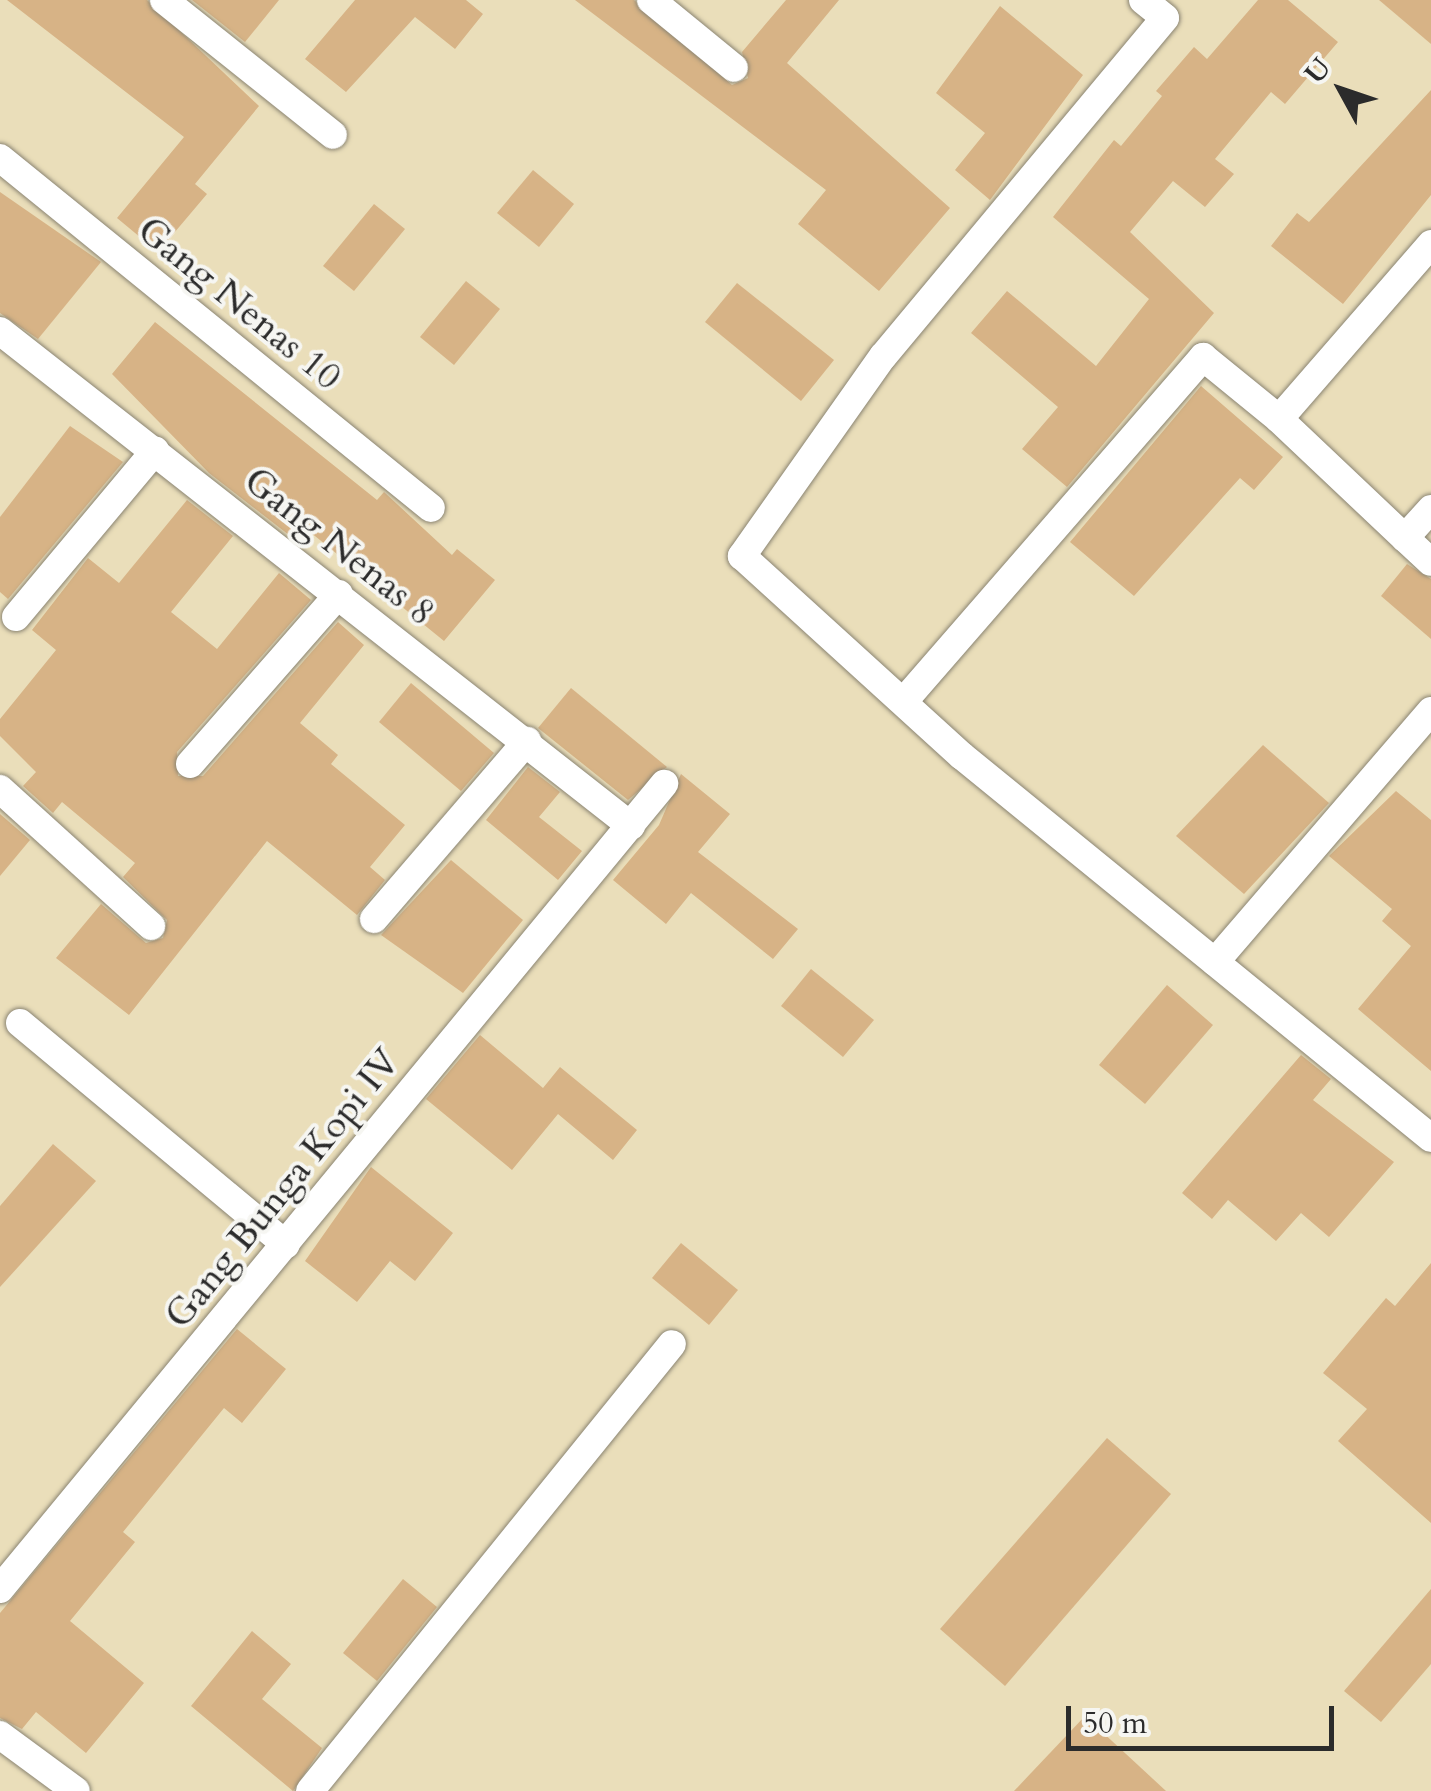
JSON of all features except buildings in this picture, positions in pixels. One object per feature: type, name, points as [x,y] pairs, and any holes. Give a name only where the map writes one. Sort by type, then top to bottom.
[{"type":"street","points":[[164,0],[333,135]]},
{"type":"street","points":[[651,0],[734,68]]},
{"type":"street","points":[[1163,6],[884,356],[744,543],[744,560],[904,701],[1431,1138]]},
{"type":"street","name":"Gang Nenas 10","points":[[0,158],[431,508]]},
{"type":"street","points":[[1279,419],[1431,244]]},
{"type":"street","name":"Gang Nenas 8","points":[[0,330],[527,742],[627,830]]},
{"type":"street","points":[[904,701],[1204,357],[1279,419],[1431,562]]},
{"type":"street","points":[[16,617],[154,451]]},
{"type":"street","points":[[1405,538],[1431,509]]},
{"type":"street","points":[[190,764],[339,594]]},
{"type":"street","points":[[1215,962],[1431,711]]},
{"type":"street","points":[[374,919],[527,742]]},
{"type":"street","name":"Gang Bunga Kopi IV","points":[[0,1590],[664,784]]},
{"type":"street","points":[[0,789],[152,926]]},
{"type":"street","points":[[20,1023],[286,1245]]},
{"type":"street","points":[[310,1791],[672,1344]]},
{"type":"street","points":[[0,1735],[76,1791]]}]
